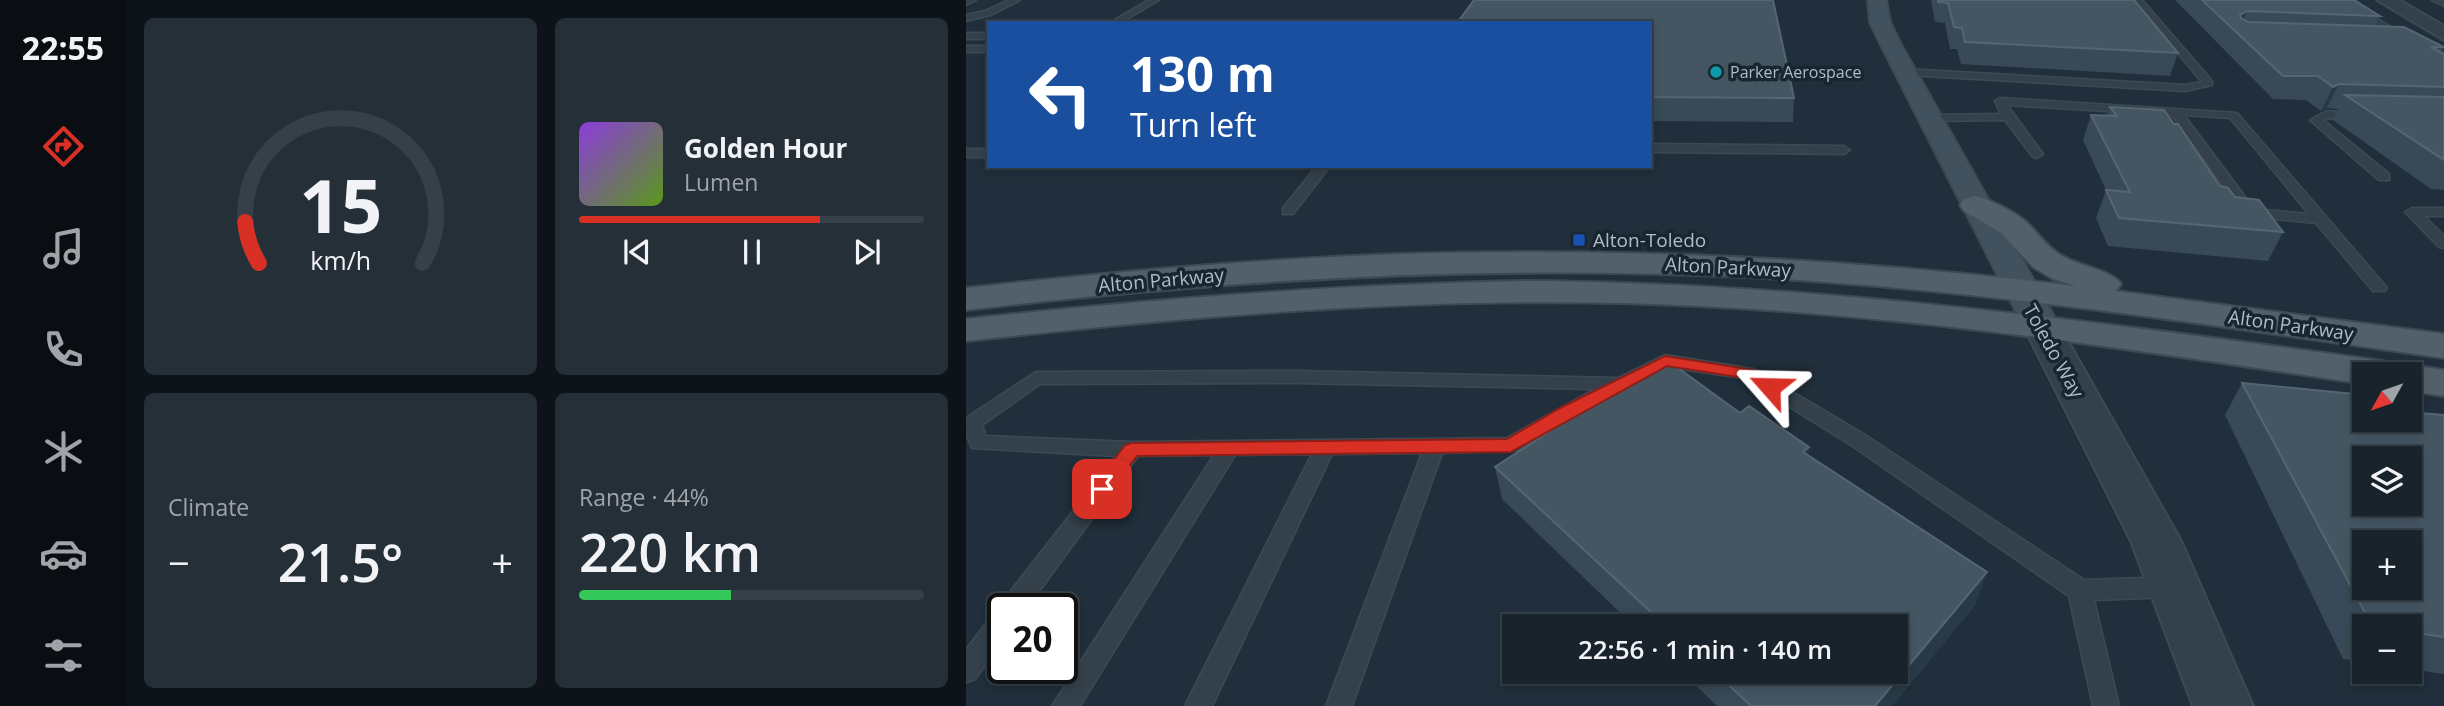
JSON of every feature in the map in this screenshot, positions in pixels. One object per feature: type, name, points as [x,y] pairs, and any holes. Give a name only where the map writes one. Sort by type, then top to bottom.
[{"type":"main road","name":"Toledo Way","points":[[1877,0],[1880,22],[2031,308]]},
{"type":"main road","points":[[1975,205],[2012,226],[2045,260],[2065,272],[2096,283],[2290,312],[2349,333]]},
{"type":"main road","name":"Alton Parkway","points":[[966,299],[1260,271],[1550,262],[1746,267],[2031,308],[2352,368]]},
{"type":"main road","name":"Alton Parkway","points":[[966,330],[1263,302],[1553,293],[2031,308],[2349,333],[2444,346]]},
{"type":"main road","points":[[2422,380],[2444,383]]},
{"type":"street","points":[[2386,0],[2438,33]]},
{"type":"street","name":"Toledo Way","points":[[2031,308],[2156,541],[2223,706]]},
{"type":"lane","points":[[966,3],[972,0]]},
{"type":"lane","points":[[966,18],[988,13],[1016,0]]},
{"type":"lane","points":[[1117,21],[1155,0]]},
{"type":"lane","points":[[1905,72],[2185,88],[2205,85],[2208,82],[2138,0]]},
{"type":"lane","points":[[2436,0],[2444,4]]},
{"type":"lane","points":[[2344,1],[2410,44],[2444,62]]},
{"type":"lane","points":[[2386,43],[2410,44],[2438,33]]},
{"type":"lane","points":[[966,36],[987,36]]},
{"type":"lane","points":[[966,49],[987,49]]},
{"type":"lane","points":[[2037,154],[2008,117],[2000,101],[2233,115],[2379,288]]},
{"type":"lane","points":[[2175,111],[2250,213],[2322,219]]},
{"type":"lane","points":[[2365,115],[2327,114],[2316,120],[2384,177]]},
{"type":"lane","points":[[1929,118],[2008,117]]},
{"type":"lane","points":[[1652,148],[1844,149]]},
{"type":"lane","points":[[966,153],[987,153]]},
{"type":"lane","points":[[1288,211],[1322,168]]},
{"type":"lane","points":[[2444,212],[2412,212],[2444,244]]},
{"type":"lane","points":[[1621,384],[1298,377],[1036,378],[969,423],[979,443],[1132,449],[1511,445],[1665,361],[1748,373],[1858,440],[2080,590],[2175,587]]},
{"type":"lane","points":[[1339,706],[1435,445]]},
{"type":"lane","points":[[1198,706],[1326,446]]},
{"type":"lane","points":[[1065,706],[1230,447]]},
{"type":"lane","points":[[1024,593],[1132,449]]},
{"type":"lane","points":[[2080,590],[2106,706]]},
{"type":"lane","points":[[966,670],[987,642]]},
{"type":"building","name":"Parker Aerospace","points":[[1474,0],[1773,0],[1794,98],[1652,97],[1652,21],[1458,21]]},
{"type":"building","points":[[1938,0],[2134,0],[2178,53],[1965,42],[1962,28],[1954,27],[1948,3]]},
{"type":"building","points":[[2202,0],[2354,0],[2380,16],[2247,11],[2240,15],[2248,22],[2404,27],[2444,47],[2431,47],[2444,54],[2444,87],[2339,84],[2333,87],[2318,76],[2283,76]]},
{"type":"building","points":[[2345,95],[2444,97],[2444,160]]},
{"type":"building","points":[[2110,107],[2164,110],[2174,124],[2178,124],[2220,186],[2228,188],[2235,197],[2259,200],[2283,232],[2119,218],[2106,190],[2130,192],[2091,115],[2117,116]]},
{"type":"building","points":[[1663,357],[1740,413],[1749,406],[1809,447],[1803,452],[1987,572],[1908,667],[1908,614],[1653,614],[1495,467]]},
{"type":"building","points":[[2242,383],[2352,394],[2352,432],[2422,432],[2422,413],[2444,415],[2444,637],[2422,634],[2422,614],[2366,614],[2358,600],[2422,600],[2422,530],[2352,530],[2352,589]]},
{"type":"building","points":[[1728,684],[1893,684],[1875,706],[1751,706]]},
{"type":"place","name":"Parker Aerospace","points":[[1716,72]]},
{"type":"place","name":"Alton-Toledo","points":[[1579,240]]},
{"type":"route","points":[[1102,489],[1132,449],[1511,445],[1566,412],[1665,361],[1748,373],[1770,387]]}]
